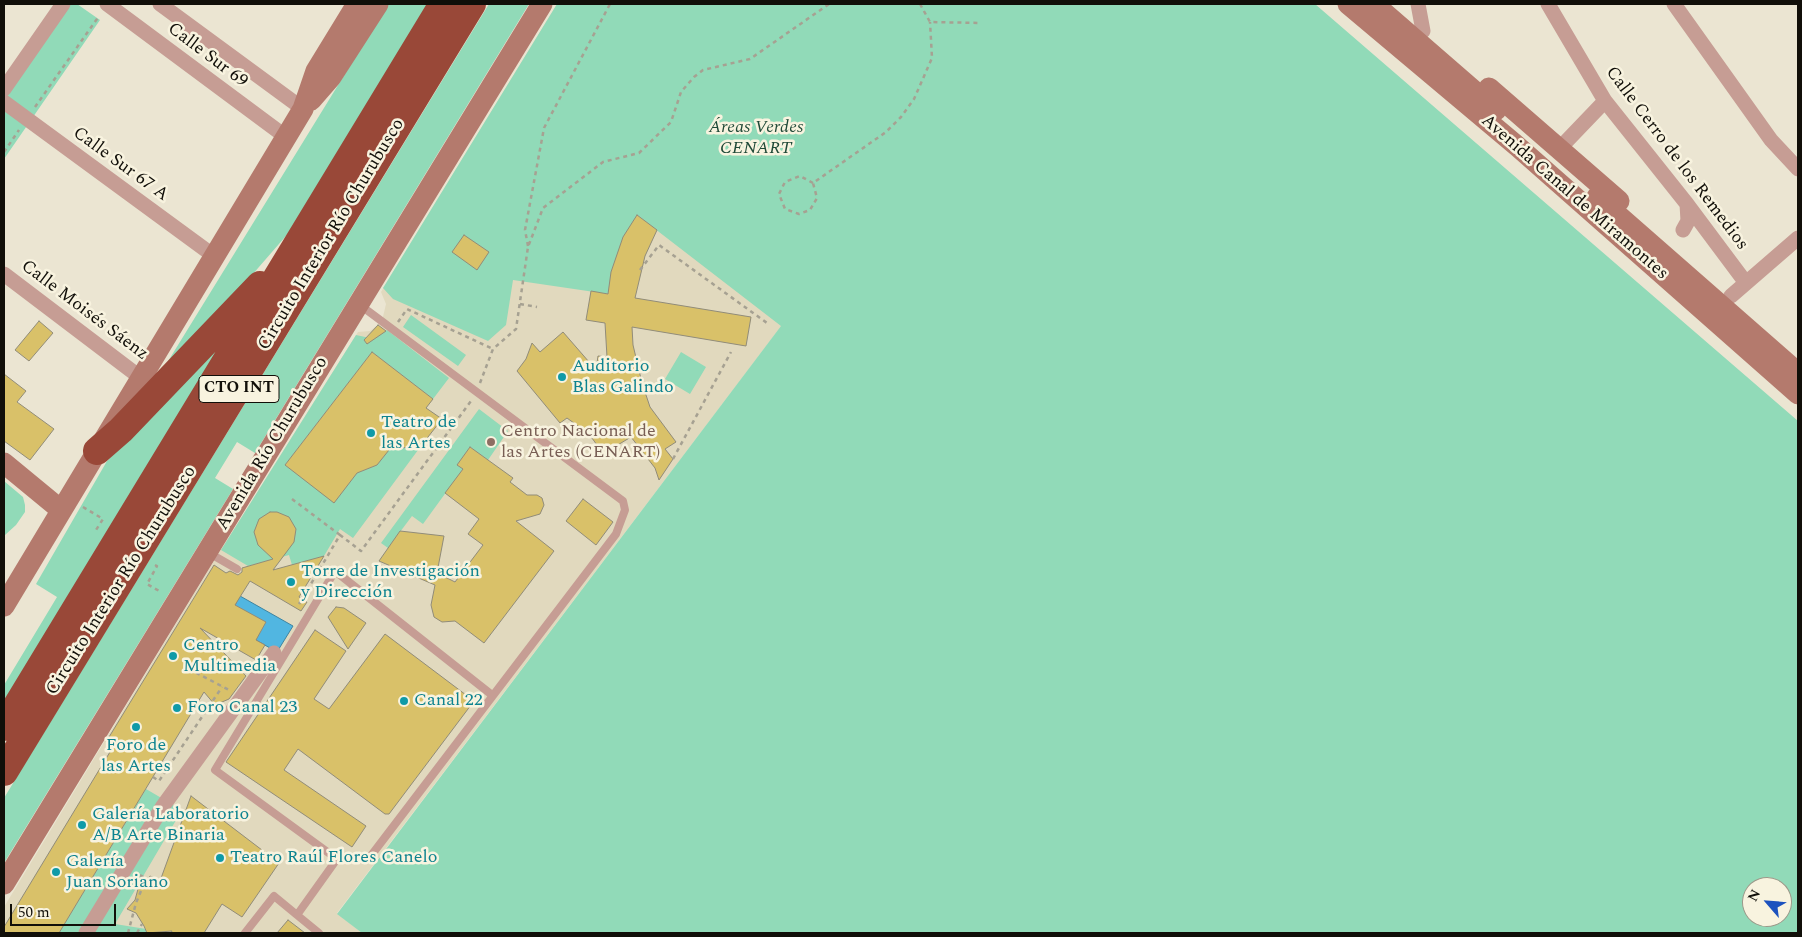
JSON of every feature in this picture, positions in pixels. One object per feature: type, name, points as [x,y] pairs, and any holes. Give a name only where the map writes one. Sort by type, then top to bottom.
[{"type":"highway","name":"Circuito Interior Río Churubusco","points":[[4,728],[444,4]]},
{"type":"highway","name":"Circuito Interior Río Churubusco","points":[[4,772],[472,4]]},
{"type":"highway","points":[[97,451],[134,416],[300,242]]},
{"type":"main road","points":[[303,109],[316,71],[357,4]]},
{"type":"main road","points":[[4,606],[303,109],[331,77],[378,4]]},
{"type":"main road","name":"Avenida Río Churubusco","points":[[4,884],[542,4]]},
{"type":"main road","name":"Avenida Canal de Miramontes","points":[[1348,4],[1517,146],[1798,394]]},
{"type":"main road","name":"Avenida Canal de Miramontes","points":[[1374,4],[1798,373]]},
{"type":"main road","name":"Avenida Canal de Miramontes","points":[[1394,4],[1559,149],[1738,290],[1798,354]]},
{"type":"main road","points":[[4,463],[61,510]]},
{"type":"street","points":[[4,89],[63,4]]},
{"type":"street","name":"Calle Sur 69","points":[[107,4],[286,137]]},
{"type":"street","name":"Calle Sur 69","points":[[160,4],[303,109]]},
{"type":"street","points":[[1418,4],[1423,31]]},
{"type":"street","name":"Calle Cerro de los Remedios","points":[[1548,4],[1605,100],[1688,204],[1738,290]]},
{"type":"street","points":[[1674,4],[1771,140],[1798,169]]},
{"type":"street","points":[[1559,149],[1605,100]]},
{"type":"street","name":"Calle Sur 67 A","points":[[4,102],[214,256]]},
{"type":"street","points":[[1682,230],[1688,220],[1688,204]]},
{"type":"street","points":[[1738,290],[1798,238]]},
{"type":"street","name":"Calle Moisés Sáenz","points":[[4,274],[141,378]]},
{"type":"street","points":[[86,933],[163,806],[274,653]]},
{"type":"lane","points":[[359,304],[623,501],[624,510],[616,534],[370,857],[337,859],[215,770],[335,571],[492,695]]},
{"type":"lane","points":[[208,552],[237,569]]},
{"type":"lane","points":[[296,914],[337,859]]},
{"type":"lane","points":[[245,933],[274,896],[320,933]]},
{"type":"path","points":[[4,152],[107,4]]},
{"type":"path","points":[[528,247],[525,230],[544,128],[610,4]]},
{"type":"path","points":[[292,499],[361,551],[477,392],[493,349],[516,329],[528,247],[543,208],[603,162],[639,153],[670,122],[681,92],[694,77],[704,70],[750,59],[829,4]]},
{"type":"path","points":[[813,183],[886,132],[901,117],[914,99],[932,58],[930,22],[920,4]]},
{"type":"path","points":[[930,22],[981,23]]},
{"type":"path","points":[[800,176],[813,183],[817,198],[810,210],[798,214],[785,209],[779,194],[785,182],[800,176]]},
{"type":"path","points":[[640,270],[659,245],[767,323]]},
{"type":"path","points":[[520,304],[537,307]]},
{"type":"path","points":[[393,330],[407,310],[493,349]]},
{"type":"path","points":[[673,458],[730,352]]},
{"type":"path","points":[[299,604],[340,536]]},
{"type":"path","points":[[189,668],[242,697]]},
{"type":"path","points":[[153,778],[159,781],[222,687]]},
{"type":"path","points":[[140,876],[155,884]]},
{"type":"path","points":[[128,933],[136,903],[146,879]]},
{"type":"path","points":[[137,933],[142,924]]},
{"type":"shaded area","name":"Centro Nacional de las Artes (CENART)","points":[[557,4],[1025,4],[337,913],[362,933],[4,933],[4,907],[212,564],[358,332],[370,331],[382,321],[386,304],[381,292]]},
{"type":"green space","points":[[68,4],[77,4],[100,20],[4,159],[4,96]]},
{"type":"green space","points":[[388,4],[430,4],[305,214],[146,397]]},
{"type":"green space","points":[[489,4],[529,4],[255,453],[237,442],[215,478],[233,489],[4,863],[4,798]]},
{"type":"green space","name":"Áreas Verdes CENART","points":[[557,4],[1315,4],[1798,421],[1798,933],[362,933],[337,914],[781,326],[637,215],[608,294],[513,280],[506,325],[488,341],[393,299],[383,288]]},
{"type":"green space","points":[[243,314],[4,701],[4,685],[57,597],[36,584],[107,461]]},
{"type":"green space","points":[[411,315],[466,355],[458,366],[403,327]]},
{"type":"green space","points":[[387,330],[449,378],[433,399],[372,352],[285,465],[334,502],[357,473],[377,465],[392,446],[413,448],[421,446],[353,538],[340,529],[324,556],[292,565],[289,555],[248,566],[221,550],[356,335],[370,338],[378,336]]},
{"type":"green space","points":[[681,352],[706,367],[690,394],[665,379]]},
{"type":"green space","points":[[479,409],[508,431],[488,460],[470,447],[458,464],[463,469],[423,524],[412,516],[388,548],[381,543]]},
{"type":"green space","points":[[4,481],[23,497],[25,505],[25,512],[16,525],[5,535]]},
{"type":"green space","points":[[146,789],[182,810],[115,924],[171,933],[59,933]]},
{"type":"water","points":[[240,596],[293,626],[277,652],[256,640],[235,605]]},
{"type":"building","points":[[637,215],[657,230],[645,256],[635,298],[751,317],[746,346],[632,327],[633,345],[650,407],[676,442],[665,449],[673,459],[659,480],[655,468],[631,437],[611,449],[597,445],[589,434],[567,418],[560,423],[517,371],[526,359],[532,343],[540,352],[563,332],[596,370],[598,356],[607,357],[605,323],[586,320],[591,291],[608,294],[611,272],[623,237]]},
{"type":"building","points":[[464,235],[489,252],[477,270],[452,252]]},
{"type":"building","points":[[39,321],[53,333],[29,361],[15,350]]},
{"type":"building","points":[[378,325],[386,331],[367,344],[364,340]]},
{"type":"building","name":"Teatro de las Artes","points":[[372,352],[433,399],[426,408],[442,419],[421,446],[401,448],[393,445],[377,465],[357,473],[334,503],[285,465]]},
{"type":"building","points":[[4,374],[26,391],[17,402],[54,429],[30,460],[4,441]]},
{"type":"building","points":[[470,447],[513,478],[510,482],[527,495],[537,495],[542,498],[544,505],[540,514],[516,521],[554,551],[484,643],[455,621],[442,622],[434,617],[431,605],[435,585],[379,561],[400,531],[444,536],[436,578],[439,574],[455,582],[483,545],[468,534],[479,519],[445,493],[463,469],[457,465]]},
{"type":"building","points":[[583,499],[613,522],[596,545],[566,521]]},
{"type":"building","points":[[270,512],[277,512],[289,517],[296,529],[294,542],[273,570],[324,556],[299,597],[307,602],[301,611],[250,581],[235,605],[266,622],[256,640],[265,645],[256,660],[200,628],[246,676],[229,699],[215,705],[204,692],[59,933],[4,933],[4,927],[113,747],[106,742],[214,565],[226,573],[230,571],[238,575],[242,572],[242,568],[273,559],[258,545],[254,532],[259,519]]},
{"type":"building","points":[[336,607],[344,608],[366,623],[348,649],[328,617]]},
{"type":"building","points":[[315,630],[346,651],[314,699],[329,709],[385,634],[474,701],[389,814],[385,814],[298,749],[284,770],[366,826],[352,847],[226,762]]},
{"type":"building","name":"Teatro Raúl Flores Canelo","points":[[191,796],[279,863],[242,917],[222,904],[204,933],[171,933],[172,931],[147,933],[136,913],[127,909],[135,900],[138,889],[146,885],[150,876],[160,881]]},
{"type":"building","points":[[288,920],[305,933],[277,933]]},
{"type":"place","name":"Auditorio Blas Galindo","points":[[562,377]]},
{"type":"place","name":"Teatro de las Artes","points":[[371,433]]},
{"type":"place","name":"Centro Nacional de las Artes (CENART)","points":[[491,442]]},
{"type":"place","name":"Torre de Investigación y Dirección","points":[[291,582]]},
{"type":"place","name":"Centro Multimedia","points":[[173,656]]},
{"type":"place","name":"Canal 22","points":[[404,701]]},
{"type":"place","name":"Foro Canal 23","points":[[177,708]]},
{"type":"place","name":"Foro de las Artes","points":[[136,727]]},
{"type":"place","name":"Galería Laboratorio A/B Arte Binaria","points":[[82,825]]},
{"type":"place","name":"Teatro Raúl Flores Canelo","points":[[220,858]]},
{"type":"place","name":"Galería Juan Soriano","points":[[56,872]]}]
